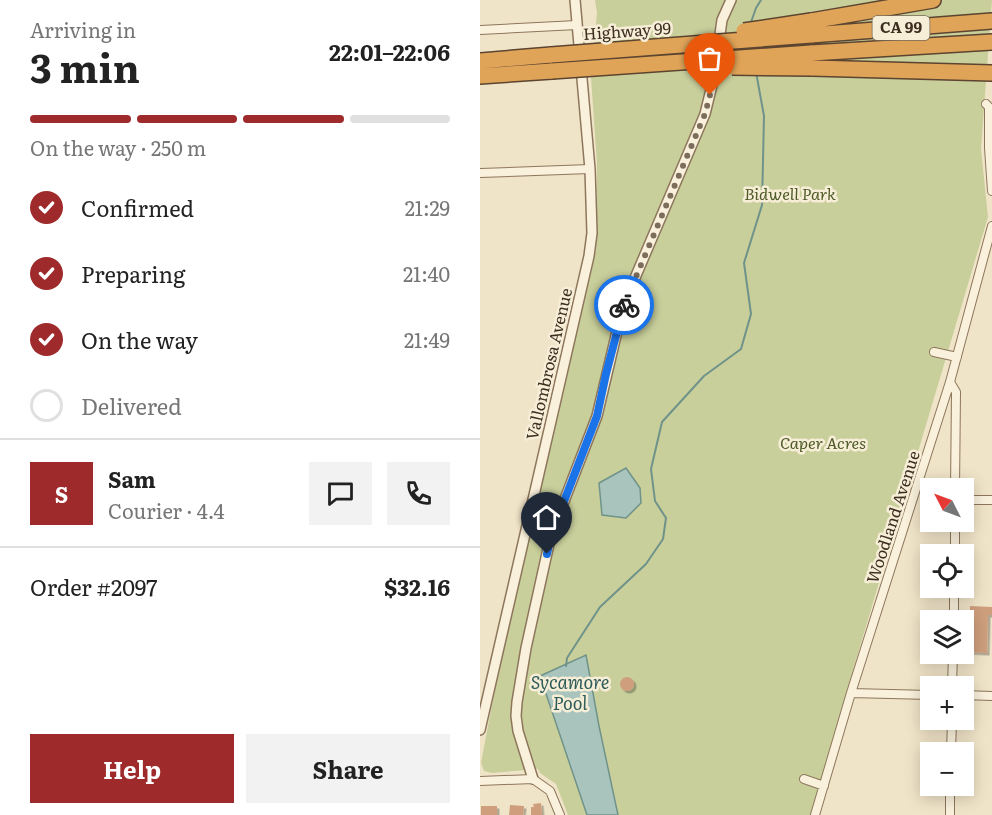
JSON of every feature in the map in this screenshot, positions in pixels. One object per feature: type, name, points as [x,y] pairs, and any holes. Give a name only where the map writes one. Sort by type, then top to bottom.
[{"type":"highway","points":[[811,28],[933,0]]},
{"type":"highway","name":"Highway 99","points":[[480,76],[552,63],[811,28],[992,21]]},
{"type":"highway","name":"CA 99","points":[[552,63],[694,61],[720,67],[812,61],[992,42]]},
{"type":"highway","name":"Highway 99","points":[[480,60],[552,63]]},
{"type":"highway","points":[[812,61],[902,70],[992,73]]},
{"type":"street","name":"Vallombrosa Avenue","points":[[480,730],[589,256],[592,233],[590,169],[575,0]]},
{"type":"street","points":[[533,779],[518,731],[516,709],[526,648],[551,535],[597,416],[623,306],[705,114],[714,77],[722,20],[731,0]]},
{"type":"street","points":[[480,30],[577,25]]},
{"type":"street","points":[[986,104],[989,107],[992,191]]},
{"type":"street","points":[[480,173],[590,169]]},
{"type":"street","name":"Woodland Avenue","points":[[815,815],[851,693],[950,382],[992,226]]},
{"type":"street","points":[[934,352],[957,357]]},
{"type":"street","points":[[950,382],[956,392],[956,478]]},
{"type":"street","points":[[974,500],[992,500]]},
{"type":"street","points":[[851,693],[920,695]]},
{"type":"street","points":[[974,695],[992,696]]},
{"type":"street","points":[[480,781],[533,779],[550,791],[560,815]]},
{"type":"street","points":[[804,779],[824,786]]},
{"type":"street","points":[[950,796],[950,815]]},
{"type":"green space","name":"Bidwell Park","points":[[595,0],[992,0],[981,149],[988,217],[811,815],[568,815],[556,784],[538,769],[492,773],[484,771],[481,763],[505,635],[596,250],[597,164],[591,78],[597,13]]},
{"type":"water","points":[[626,468],[640,488],[641,503],[626,518],[602,515],[599,483]]},
{"type":"water","name":"Sycamore Pool","points":[[586,655],[618,815],[587,815],[540,676]]},
{"type":"building","points":[[970,606],[992,607],[992,615],[988,615],[987,653],[974,652],[974,610],[970,610]]},
{"type":"building","points":[[624,677],[630,677],[634,684],[630,691],[624,691],[620,687],[620,681]]},
{"type":"building","points":[[541,803],[542,815],[531,815],[533,804]]},
{"type":"building","points":[[510,805],[524,806],[523,815],[509,815]]},
{"type":"building","points":[[481,806],[497,806],[497,815],[481,815]]},
{"type":"waterway","points":[[750,25],[761,0]]},
{"type":"waterway","points":[[566,666],[567,658],[600,607],[646,564],[663,539],[666,518],[655,501],[651,469],[662,422],[704,376],[741,349],[751,314],[744,263],[762,205],[764,116],[756,72]]},
{"type":"way so far","points":[[624,305],[679,178],[705,114],[710,95]]},
{"type":"route","points":[[547,554],[551,535],[597,416],[624,305]]},
{"type":"park label","name":"Caper Acres","points":[[823,443]]}]
